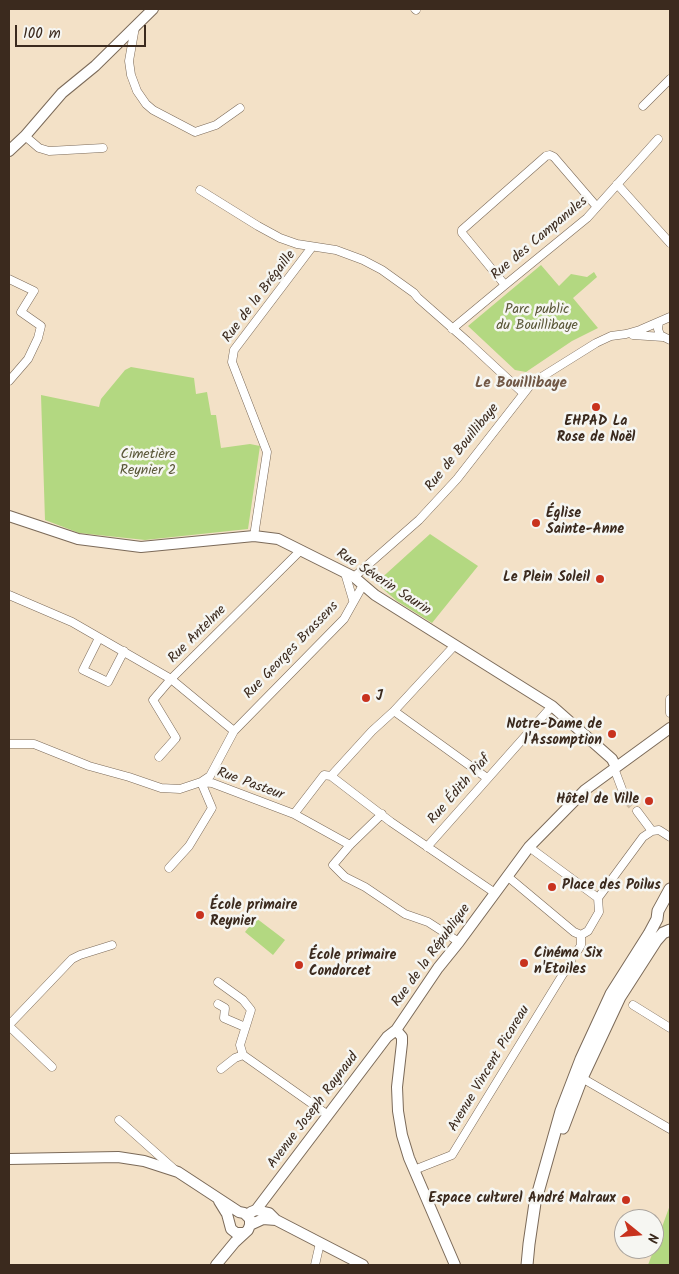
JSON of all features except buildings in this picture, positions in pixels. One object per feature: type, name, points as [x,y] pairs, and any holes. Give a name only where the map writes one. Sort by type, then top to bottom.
[{"type":"main road","points":[[527,1265],[535,1203],[561,1111],[581,1059],[611,994],[657,919],[658,911],[670,889]]},
{"type":"main road","points":[[657,919],[661,926],[669,930]]},
{"type":"main road","points":[[533,1265],[542,1203],[565,1123],[582,1078],[620,997],[654,944],[663,933],[669,930]]},
{"type":"street","points":[[9,151],[25,136],[62,93],[95,66],[153,9]]},
{"type":"street","points":[[135,27],[129,61],[131,75],[137,91],[153,110],[195,132],[216,125],[240,108]]},
{"type":"street","points":[[642,106],[670,79]]},
{"type":"street","points":[[25,136],[39,148],[49,150],[103,148]]},
{"type":"street","name":"Rue des Campanules","points":[[452,329],[587,218],[658,139]]},
{"type":"street","points":[[505,285],[462,234],[462,230],[546,156],[554,157],[597,208]]},
{"type":"street","points":[[617,184],[670,243]]},
{"type":"street","points":[[200,190],[270,233],[297,244],[336,250],[363,260],[382,270],[414,293],[523,393]]},
{"type":"street","name":"Rue de la Brégaille","points":[[254,536],[267,452],[232,362],[234,350],[312,246]]},
{"type":"street","points":[[9,280],[34,291],[21,312],[41,326],[38,338],[28,359],[9,381]]},
{"type":"street","name":"Rue de Bouillibaye","points":[[350,575],[419,520],[457,479],[532,383],[596,343],[611,336],[626,334],[670,317]]},
{"type":"street","points":[[659,322],[658,329],[666,339]]},
{"type":"street","name":"Rue de Bouillibaye","points":[[626,334],[666,339]]},
{"type":"street","name":"Rue Séverin Saurin","points":[[9,516],[78,539],[141,547],[254,536],[278,539],[350,575],[375,595],[552,706],[612,759],[615,767]]},
{"type":"street","name":"Rue Antelme","points":[[234,731],[171,680],[301,550]]},
{"type":"street","points":[[350,575],[353,600]]},
{"type":"street","name":"Rue Georges Brassens","points":[[234,731],[344,619],[363,585]]},
{"type":"street","points":[[9,595],[72,622],[171,680],[154,700],[176,738],[159,757]]},
{"type":"street","points":[[99,638],[83,670],[108,682],[124,651]]},
{"type":"street","points":[[455,645],[330,776],[427,847],[495,893]]},
{"type":"street","points":[[670,699],[670,713]]},
{"type":"street","name":"Rue Édith Piaf","points":[[427,847],[552,706]]},
{"type":"street","points":[[394,711],[487,778]]},
{"type":"street","name":"Rue de la République","points":[[396,1030],[438,968],[529,846],[585,790],[670,728]]},
{"type":"street","points":[[169,868],[190,846],[212,808],[201,782],[210,776],[234,731]]},
{"type":"street","name":"Rue Pasteur","points":[[9,744],[34,744],[89,766],[161,788],[180,789],[201,782],[212,783],[294,814],[324,776],[330,776]]},
{"type":"street","points":[[615,767],[626,800]]},
{"type":"street","points":[[637,812],[652,831]]},
{"type":"street","points":[[294,814],[350,845]]},
{"type":"street","points":[[382,814],[332,865],[345,877],[365,887],[405,914],[428,922],[459,942]]},
{"type":"street","points":[[581,935],[588,931],[599,912],[598,898],[643,837],[652,831],[659,830],[670,837]]},
{"type":"street","points":[[529,846],[598,898]]},
{"type":"street","points":[[508,876],[574,932],[581,935]]},
{"type":"street","points":[[579,948],[581,935]]},
{"type":"street","points":[[52,1067],[9,1025],[72,959],[112,944]]},
{"type":"street","name":"Avenue Vincent Picareau","points":[[414,1170],[452,1155],[571,961]]},
{"type":"street","points":[[218,982],[243,1000],[251,1010],[244,1026],[240,1046],[243,1054],[328,1115]]},
{"type":"street","points":[[218,1004],[225,1008],[224,1018],[244,1026]]},
{"type":"street","points":[[633,1005],[670,1028]]},
{"type":"street","points":[[396,1030],[402,1037],[397,1087],[402,1135],[414,1170],[456,1265]]},
{"type":"street","name":"Avenue Joseph Raynaud","points":[[218,1262],[247,1219],[387,1037],[396,1030]]},
{"type":"street","points":[[221,1069],[243,1054]]},
{"type":"street","points":[[582,1078],[596,1084],[670,1129]]},
{"type":"street","points":[[120,1120],[178,1172],[247,1219]]},
{"type":"street","points":[[9,1159],[118,1157],[144,1161],[178,1172]]},
{"type":"street","points":[[216,1198],[226,1214],[230,1226],[236,1233],[247,1219],[270,1213],[276,1220],[363,1265]]},
{"type":"street","points":[[230,1226],[231,1216],[247,1219],[276,1220]]},
{"type":"street","name":"Avenue Joseph Raynaud","points":[[218,1262],[230,1226]]},
{"type":"street","points":[[315,1265],[320,1244]]},
{"type":"green space","name":"Parc public du Bouillibaye","points":[[541,265],[559,286],[571,274],[587,277],[594,272],[597,277],[573,298],[598,328],[572,341],[526,372],[515,370],[468,326]]},
{"type":"green space","name":"Cimetière Reynier 2","points":[[131,367],[194,378],[196,394],[207,392],[211,415],[216,415],[221,448],[250,444],[260,446],[248,529],[145,540],[79,533],[45,520],[41,395],[99,407],[101,399],[125,370]]},
{"type":"green space","points":[[430,534],[478,566],[432,623],[397,601],[376,583]]},
{"type":"green space","points":[[256,918],[285,940],[273,955],[245,932]]},
{"type":"green space","points":[[670,1205],[670,1265],[648,1265],[650,1259],[664,1259],[664,1222]]},
{"type":"tunnel","points":[[626,800],[637,811]]},
{"type":"place","name":"EHPAD La Rose de Noël","points":[[596,407]]},
{"type":"place","name":"Église Sainte-Anne","points":[[536,523]]},
{"type":"place","name":"Le Plein Soleil","points":[[600,579]]},
{"type":"place","name":"J","points":[[366,698]]},
{"type":"place","name":"Notre-Dame de l'Assomption","points":[[612,734]]},
{"type":"place","name":"Hôtel de Ville","points":[[649,801]]},
{"type":"place","name":"Place des Poilus","points":[[552,887]]},
{"type":"place","name":"École primaire Reynier","points":[[200,915]]},
{"type":"place","name":"Cinéma Six n'Etoiles","points":[[524,963]]},
{"type":"place","name":"École primaire Condorcet","points":[[299,965]]},
{"type":"place","name":"Espace culturel André Malraux","points":[[626,1200]]},
{"type":"district","name":"Le Bouillibaye","points":[[521,384]]}]
